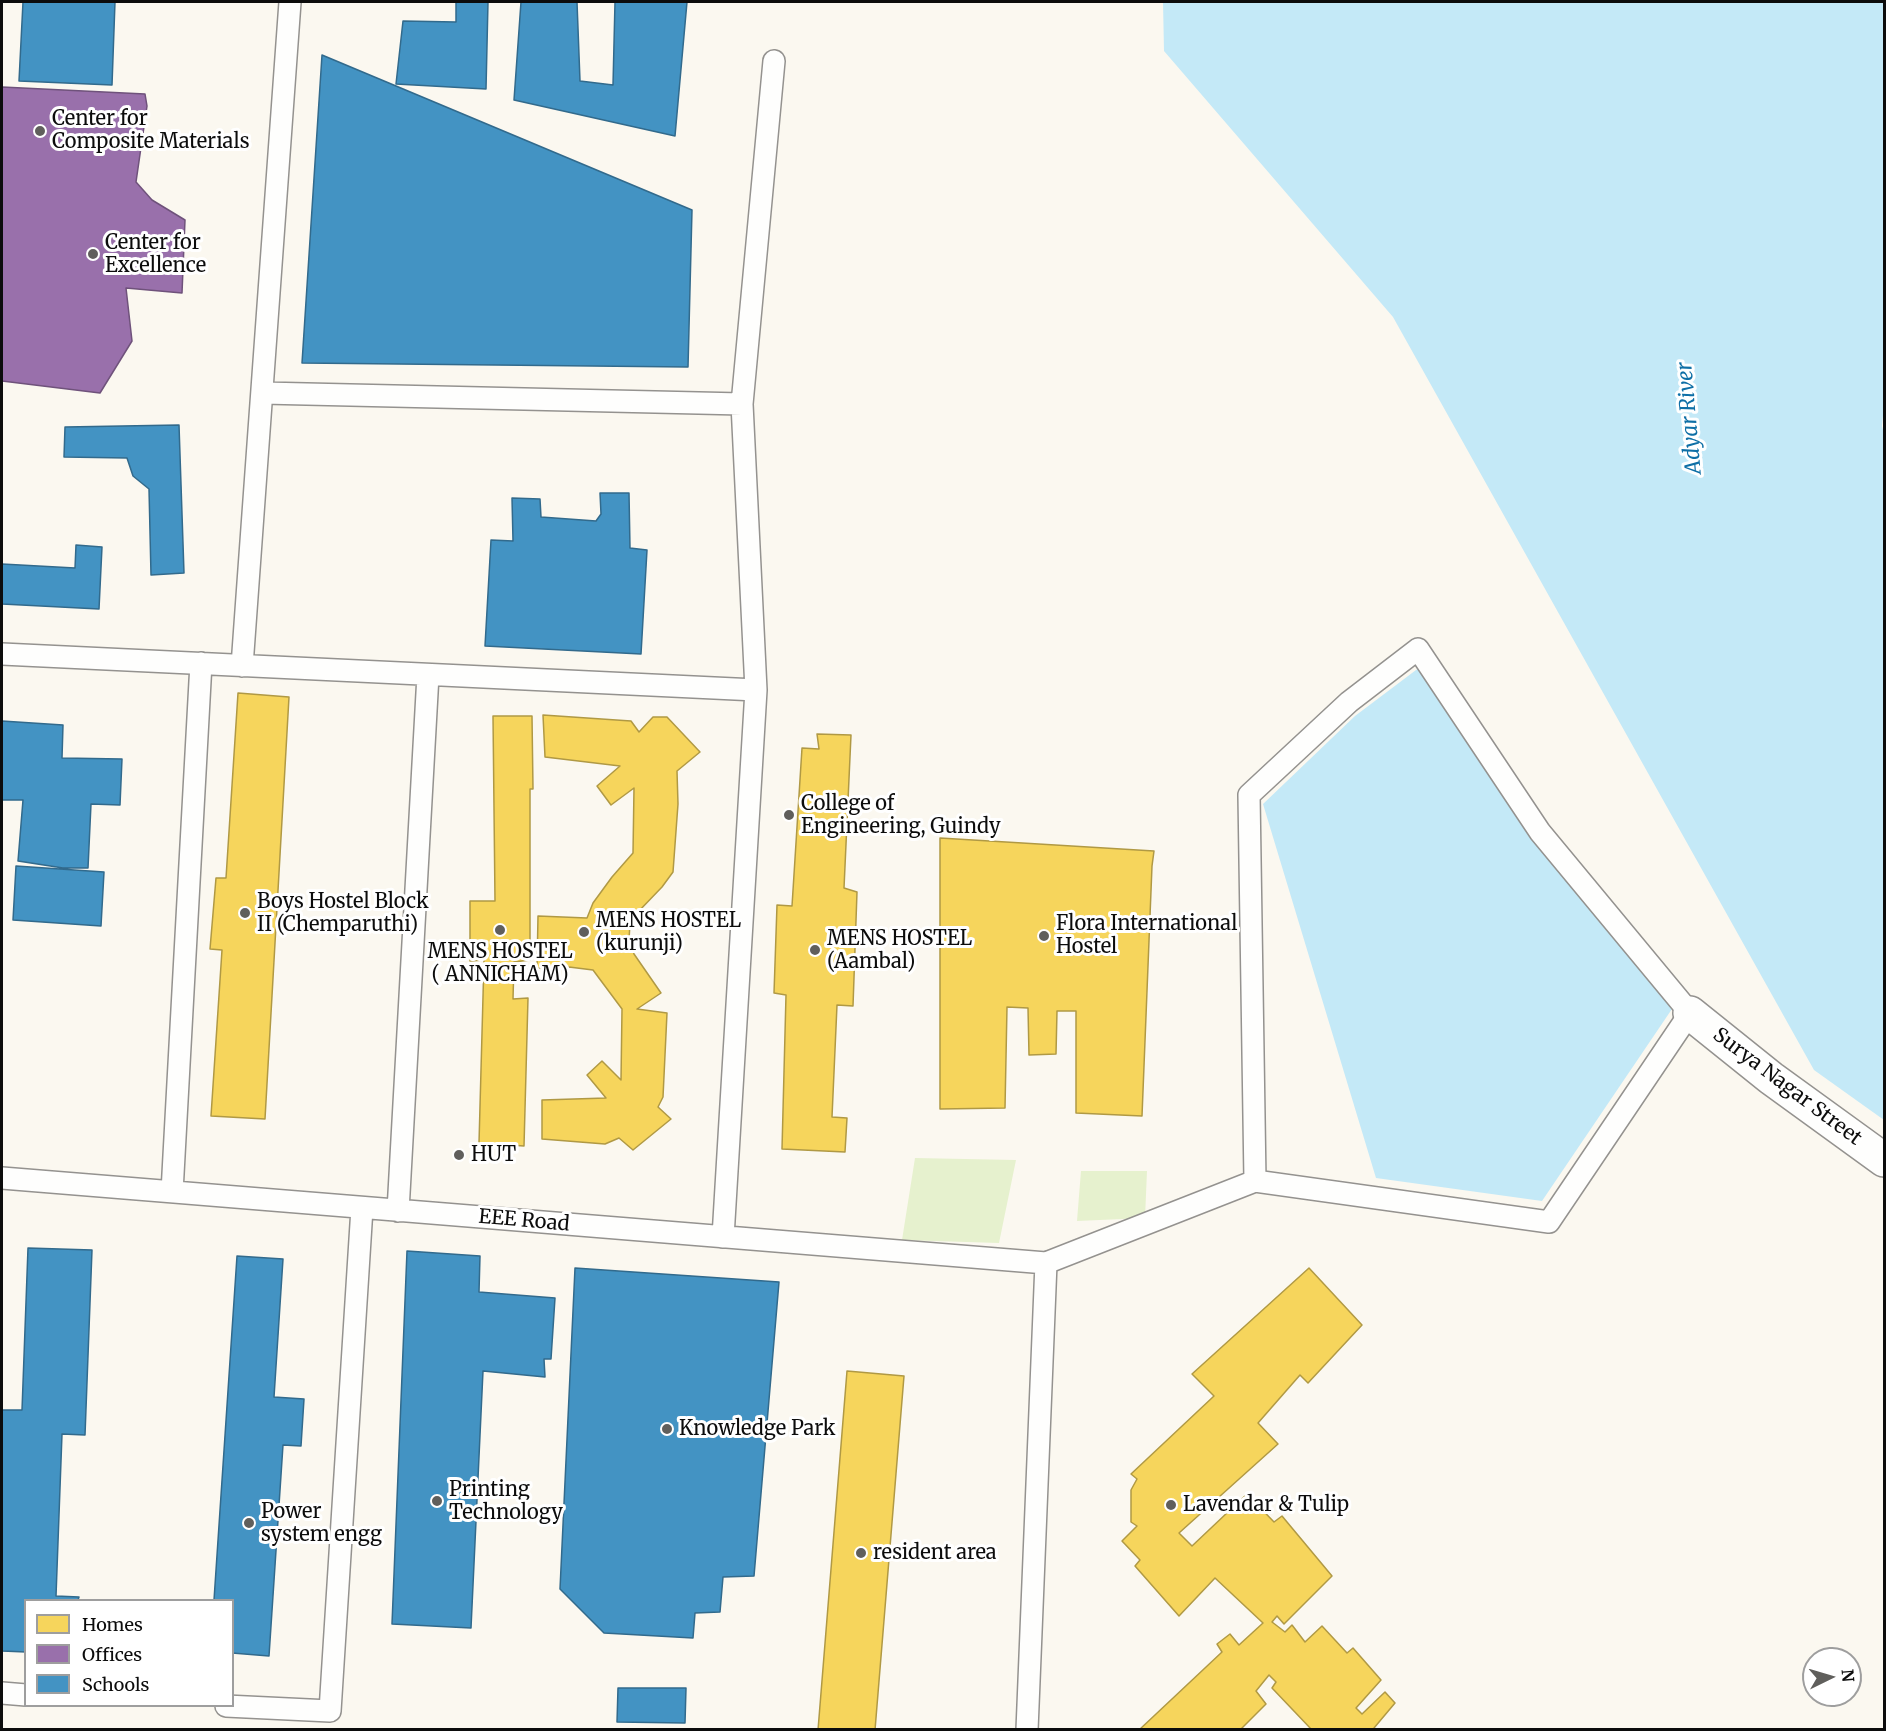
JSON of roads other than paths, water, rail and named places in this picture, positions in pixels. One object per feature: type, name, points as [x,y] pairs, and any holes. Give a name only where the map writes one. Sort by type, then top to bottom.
[{"type":"street","name":"Surya Nagar Street","points":[[1690,1013],[1771,1078],[1884,1160]]},
{"type":"lane","points":[[242,666],[290,2]]},
{"type":"lane","points":[[723,1237],[756,690],[742,404],[774,61]]},
{"type":"lane","points":[[263,393],[742,404]]},
{"type":"lane","points":[[1027,1730],[1046,1263],[1255,1181],[1549,1222],[1690,1013],[1540,832],[1418,649],[1349,702],[1249,795],[1255,1181]]},
{"type":"lane","points":[[2,654],[756,690]]},
{"type":"lane","points":[[172,1192],[201,663]]},
{"type":"lane","points":[[398,1211],[428,675]]},
{"type":"lane","name":"EEE Road","points":[[2,1178],[1046,1263]]},
{"type":"lane","points":[[234,1706],[330,1711],[362,1208]]},
{"type":"lane","points":[[2,1693],[24,1695]]},
{"type":"water","name":"Adyar River","points":[[1163,2],[1884,2],[1884,405],[1882,426],[1884,434],[1884,1120],[1814,1070],[1393,317],[1164,51]]},
{"type":"water","points":[[1420,667],[1674,1006],[1542,1201],[1376,1178],[1263,804],[1355,716]]},
{"type":"place","name":"Center for Composite Materials","points":[[40,131]]},
{"type":"place","name":"Center for Excellence","points":[[93,254]]},
{"type":"place","name":"College of Engineering, Guindy","points":[[789,815]]},
{"type":"place","name":"Boys Hostel Block II (Chemparuthi)","points":[[245,913]]},
{"type":"place","name":"MENS HOSTEL ( ANNICHAM)","points":[[500,930]]},
{"type":"place","name":"MENS HOSTEL (kurunji)","points":[[584,932]]},
{"type":"place","name":"Flora International Hostel","points":[[1044,936]]},
{"type":"place","name":"MENS HOSTEL (Aambal)","points":[[815,950]]},
{"type":"place","name":"HUT","points":[[459,1155]]},
{"type":"place","name":"Knowledge Park","points":[[667,1429]]},
{"type":"place","name":"Printing Technology","points":[[437,1501]]},
{"type":"place","name":"Lavendar & Tulip","points":[[1171,1505]]},
{"type":"place","name":"Power system engg","points":[[249,1523]]},
{"type":"place","name":"resident area","points":[[861,1553]]}]
